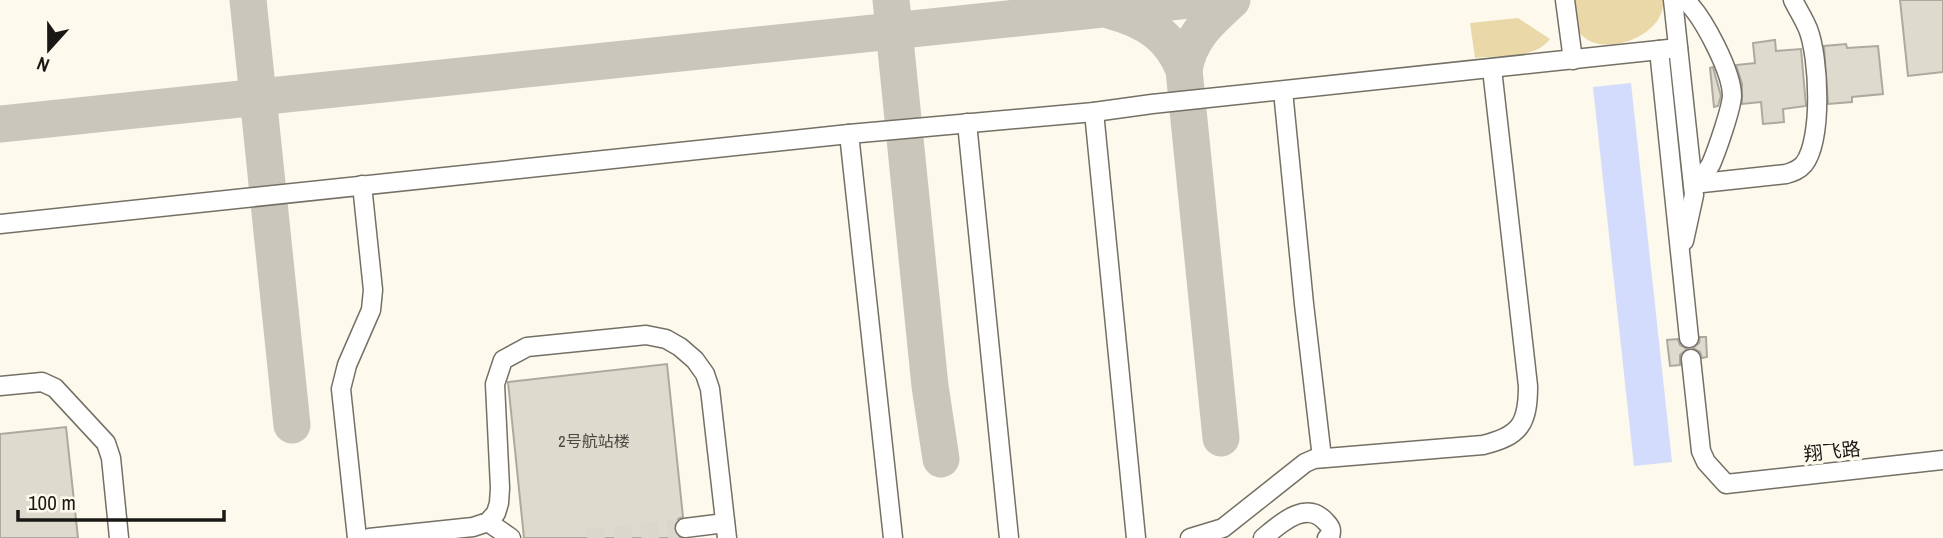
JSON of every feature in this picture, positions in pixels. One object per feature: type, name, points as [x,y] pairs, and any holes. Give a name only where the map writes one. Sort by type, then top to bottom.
[{"type":"street","points":[[1565,0],[1573,60]]},
{"type":"street","points":[[1673,0],[1694,195],[1680,258]]},
{"type":"street","points":[[1685,0],[1694,8],[1727,68],[1732,95],[1710,164],[1703,176],[1693,184]]},
{"type":"street","points":[[1693,184],[1786,174],[1804,165],[1809,156],[1819,109],[1811,41],[1793,0]]},
{"type":"street","points":[[0,224],[849,134],[1094,113],[1152,104],[1678,48]]},
{"type":"street","points":[[1659,50],[1689,338]]},
{"type":"street","points":[[1190,538],[1223,528],[1305,463],[1322,458],[1483,445],[1501,441],[1514,434],[1523,424],[1527,411],[1528,386],[1492,69]]},
{"type":"street","points":[[1283,91],[1322,458]]},
{"type":"street","points":[[1094,113],[1136,538]]},
{"type":"street","points":[[967,123],[1009,538]]},
{"type":"street","points":[[849,134],[893,538]]},
{"type":"street","points":[[357,538],[341,389],[347,365],[372,310],[373,290],[362,186]]},
{"type":"street","points":[[369,538],[464,528],[488,522],[496,513],[499,503],[495,384],[503,360],[527,347],[646,335],[666,339],[680,347],[695,360],[705,374],[710,389],[726,531],[685,528]]},
{"type":"street","name":"翔飞路","points":[[1691,359],[1701,451],[1706,462],[1726,484],[1943,460]]},
{"type":"street","points":[[0,386],[42,382],[55,388],[106,443],[111,458],[119,538]]},
{"type":"street","points":[[1263,538],[1283,521],[1298,513],[1312,513],[1322,517],[1330,526],[1331,537],[1328,538]]},
{"type":"street","points":[[488,522],[512,538]]},
{"type":"shaded area","points":[[1571,0],[1663,0],[1661,13],[1655,24],[1644,34],[1616,44],[1602,44],[1589,40],[1579,32],[1574,21]]},
{"type":"shaded area","points":[[1518,18],[1550,39],[1543,46],[1526,53],[1475,58],[1470,23]]},
{"type":"water","points":[[1631,83],[1672,462],[1634,466],[1593,87]]},
{"type":"building","points":[[1900,0],[1943,0],[1943,72],[1908,76]]},
{"type":"building","points":[[1775,40],[1776,51],[1801,49],[1806,106],[1783,109],[1784,122],[1763,124],[1761,102],[1742,104],[1742,84],[1736,65],[1755,63],[1753,43]]},
{"type":"building","points":[[1846,44],[1847,48],[1878,46],[1883,94],[1852,97],[1852,102],[1828,104],[1824,46]]},
{"type":"building","points":[[1713,67],[1721,96],[1718,106],[1714,107],[1710,68]]},
{"type":"building","points":[[1700,337],[1706,337],[1707,357],[1702,358],[1700,352],[1693,348],[1699,343]]},
{"type":"building","points":[[1678,339],[1680,345],[1687,349],[1680,355],[1680,365],[1670,366],[1667,340]]},
{"type":"building","points":[[667,364],[683,517],[678,519],[674,529],[680,538],[524,538],[508,382]]},
{"type":"building","points":[[66,427],[78,538],[0,538],[0,434]]},
{"type":"taxiway","points":[[248,0],[292,425]]},
{"type":"taxiway","points":[[891,0],[930,386],[941,459]]},
{"type":"taxiway","points":[[0,124],[1189,0]]},
{"type":"taxiway","points":[[1184,70],[1195,39],[1232,0]]},
{"type":"taxiway","points":[[1112,11],[1136,19],[1156,31],[1172,48],[1184,70],[1221,438]]},
{"type":"tunnel","points":[[587,538],[685,528]]}]
